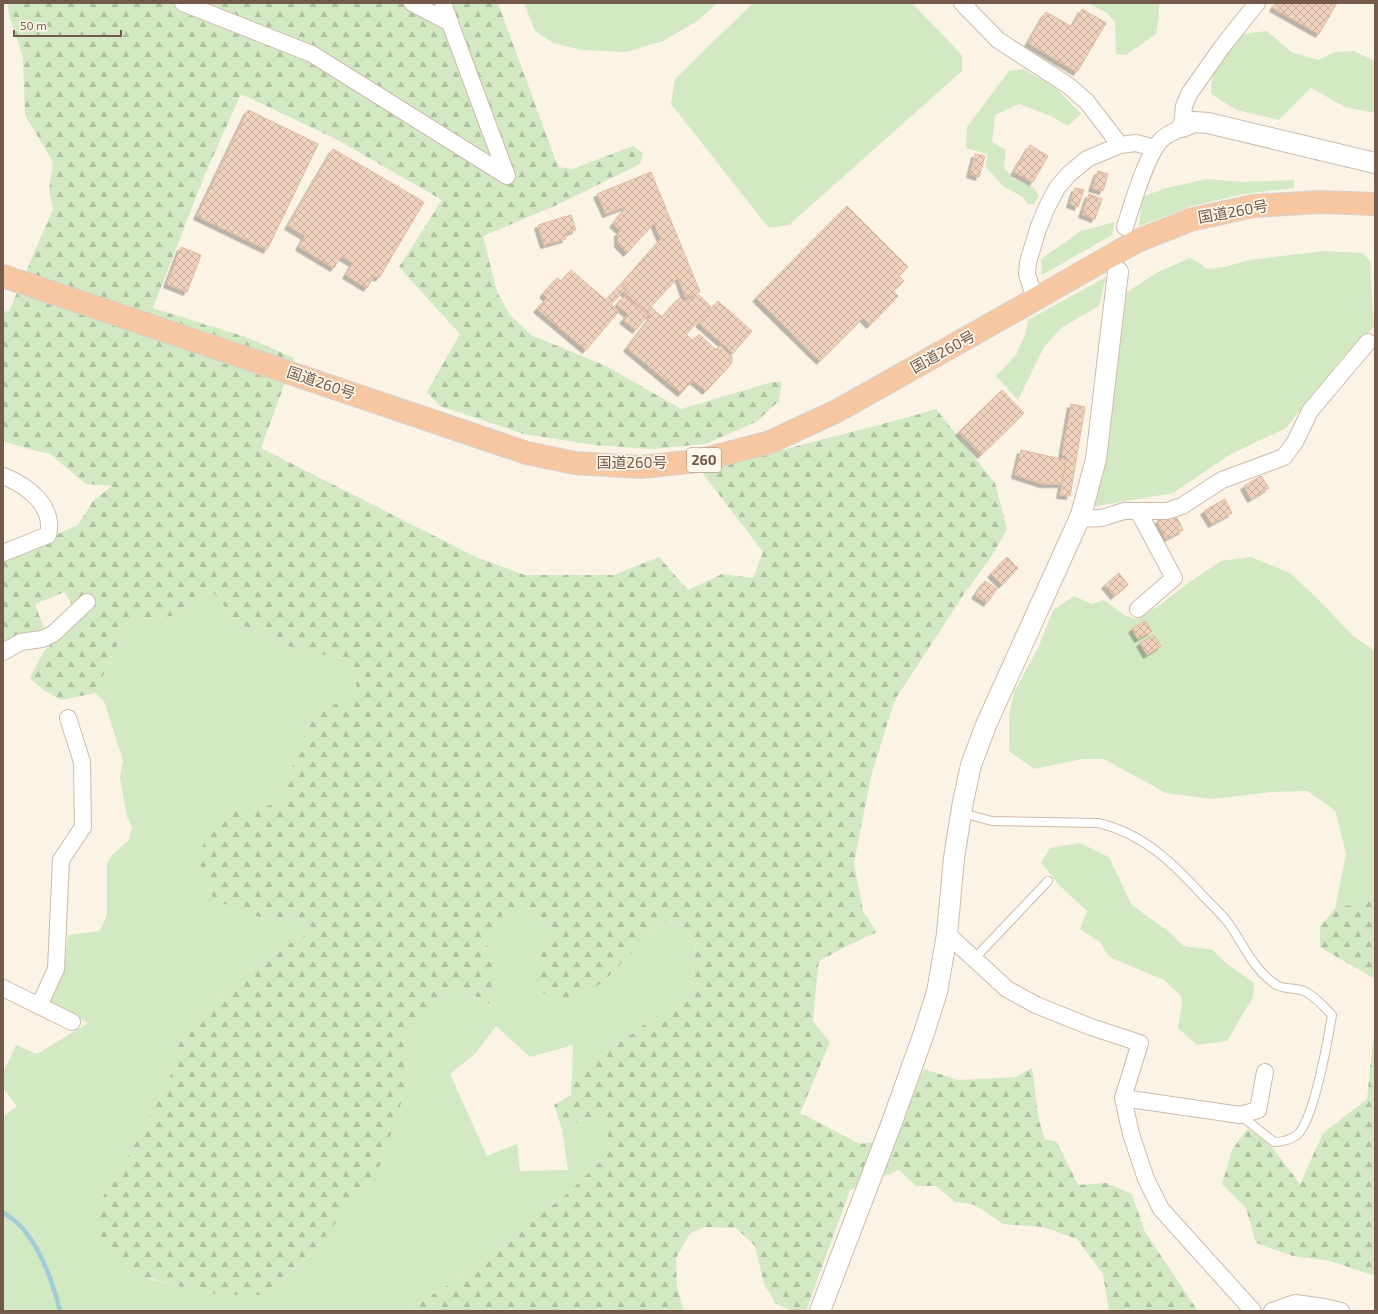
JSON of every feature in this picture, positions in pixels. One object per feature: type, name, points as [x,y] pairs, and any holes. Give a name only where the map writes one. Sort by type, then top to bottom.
[{"type":"highway","name":"国道260号","points":[[3,276],[527,453],[575,463],[641,467],[697,461],[770,442],[837,411],[1136,241],[1190,220],[1253,206],[1320,202],[1375,204]]},
{"type":"street","points":[[183,3],[312,54],[507,176],[443,3]]},
{"type":"street","points":[[412,3],[450,23]]},
{"type":"street","points":[[962,3],[998,40],[1069,86],[1087,102],[1120,145]]},
{"type":"street","points":[[1182,127],[1184,106],[1189,94],[1222,47],[1257,3]]},
{"type":"street","points":[[1125,227],[1154,148],[1163,138],[1194,122],[1208,123],[1375,163]]},
{"type":"street","points":[[1035,299],[1027,274],[1028,262],[1038,229],[1057,188],[1069,174],[1087,159],[1120,145],[1136,143],[1154,148]]},
{"type":"street","points":[[820,1311],[888,1132],[937,992],[947,934],[954,858],[971,764],[986,725],[1079,519],[1096,459],[1118,272]]},
{"type":"street","points":[[1079,519],[1102,518],[1124,511],[1167,511],[1182,506],[1222,480],[1284,457],[1295,442],[1310,411],[1371,341]]},
{"type":"street","points":[[3,476],[15,480],[30,490],[46,511],[50,526],[48,535],[3,553]]},
{"type":"street","points":[[1138,511],[1174,578],[1138,609]]},
{"type":"street","points":[[3,652],[20,642],[42,638],[53,634],[88,602]]},
{"type":"street","points":[[39,1006],[56,969],[61,860],[83,827],[82,762],[68,718]]},
{"type":"street","points":[[947,934],[1007,989],[1036,1005],[1091,1027],[1140,1044],[1123,1098],[1131,1134],[1146,1179],[1162,1209],[1253,1311]]},
{"type":"street","points":[[3,988],[72,1022]]},
{"type":"street","points":[[1123,1098],[1240,1115],[1258,1110],[1265,1072]]},
{"type":"street","points":[[1272,1311],[1295,1303],[1341,1311]]},
{"type":"lane","points":[[961,813],[992,821],[1098,823],[1114,827],[1133,835],[1169,861],[1194,886],[1229,923],[1243,948],[1257,967],[1276,986],[1303,991],[1316,999],[1332,1015],[1327,1047],[1309,1113],[1298,1134],[1286,1141],[1274,1142],[1240,1115]]},
{"type":"lane","points":[[974,959],[1048,882]]},
{"type":"green space","points":[[8,3],[498,3],[558,167],[573,169],[633,146],[643,153],[640,164],[557,205],[483,236],[497,292],[510,315],[531,335],[606,366],[681,409],[772,382],[782,382],[779,401],[756,422],[705,444],[652,449],[594,445],[524,434],[440,406],[427,392],[460,334],[399,267],[442,200],[336,139],[241,94],[205,174],[153,308],[246,337],[294,358],[261,448],[476,557],[525,575],[614,575],[659,557],[688,590],[722,574],[753,578],[763,552],[701,471],[936,409],[995,483],[1007,529],[993,554],[964,594],[896,698],[871,776],[854,863],[863,911],[877,932],[819,961],[813,1022],[830,1042],[800,1113],[860,1144],[892,1139],[924,1069],[958,1080],[1016,1077],[1032,1068],[1039,1121],[1045,1139],[1057,1142],[1078,1185],[1106,1183],[1132,1194],[1145,1232],[1198,1311],[1109,1311],[1103,1274],[1077,1239],[1043,1227],[1003,1224],[972,1204],[955,1202],[936,1186],[916,1186],[899,1170],[850,1190],[806,1311],[794,1311],[776,1304],[764,1284],[755,1246],[736,1228],[705,1227],[690,1233],[676,1258],[677,1287],[684,1311],[406,1311],[466,1274],[568,1193],[608,1154],[607,1127],[602,1112],[562,1129],[554,1105],[571,1095],[572,1076],[692,991],[696,943],[678,920],[661,923],[604,981],[566,1008],[536,988],[537,963],[548,933],[533,908],[506,909],[485,942],[500,968],[489,1004],[456,985],[403,1040],[409,1079],[381,1164],[320,1243],[268,1295],[203,1293],[156,1280],[134,1272],[115,1262],[108,1255],[102,1245],[98,1231],[98,1205],[143,1131],[174,1068],[181,1032],[242,976],[290,943],[316,930],[295,917],[267,920],[214,900],[198,858],[212,823],[237,809],[280,804],[296,756],[312,716],[358,692],[350,660],[293,648],[237,623],[213,592],[172,616],[128,622],[95,693],[61,700],[42,689],[30,678],[44,651],[69,628],[78,616],[65,592],[35,604],[45,631],[3,648],[3,558],[78,525],[93,501],[112,486],[86,484],[50,454],[3,441],[3,312],[9,311],[53,209],[49,190],[53,162],[25,115],[23,57],[9,15]]},
{"type":"green space","points":[[524,3],[717,3],[699,20],[663,41],[626,52],[582,50],[553,43],[535,31]]},
{"type":"green space","points":[[753,3],[912,3],[962,55],[962,71],[789,225],[769,228],[671,104],[675,79]]},
{"type":"green space","points":[[1087,3],[1159,3],[1159,17],[1156,34],[1126,55],[1116,54],[1115,22],[1106,12]]},
{"type":"green space","points":[[1267,31],[1291,52],[1318,60],[1335,52],[1354,51],[1375,61],[1375,113],[1345,107],[1311,88],[1279,120],[1237,110],[1211,94],[1212,74],[1242,34]]},
{"type":"green space","points":[[1023,69],[1056,88],[1081,114],[1068,126],[1051,116],[1019,104],[995,115],[992,142],[1006,150],[1004,167],[1013,179],[1033,187],[1039,196],[1034,204],[1027,204],[1023,197],[1004,187],[986,167],[987,154],[966,148],[967,127],[1009,71]]},
{"type":"green space","points":[[1207,179],[1242,182],[1294,180],[1294,188],[1243,194],[1189,207],[1139,226],[1142,197],[1166,188]]},
{"type":"green space","points":[[1115,222],[1112,235],[1042,275],[1041,259],[1081,231]]},
{"type":"green space","points":[[1324,251],[1362,253],[1370,260],[1374,327],[1343,357],[1286,428],[1231,454],[1173,493],[1092,507],[1105,461],[1127,292],[1158,272],[1190,258],[1198,262],[1206,269],[1225,267],[1249,260]]},
{"type":"green space","points":[[1106,277],[1099,306],[1061,328],[1044,347],[1018,400],[996,376],[1016,355],[1026,332],[1028,320]]},
{"type":"green space","points":[[1251,557],[1290,573],[1321,602],[1352,635],[1375,651],[1375,903],[1365,901],[1335,909],[1346,854],[1335,810],[1307,791],[1272,792],[1213,799],[1166,793],[1104,759],[1082,759],[1034,769],[1009,751],[1009,716],[1014,692],[1038,648],[1053,610],[1074,596],[1092,604],[1104,600],[1124,615],[1136,619],[1160,605],[1184,586],[1221,561]]},
{"type":"green space","points":[[213,592],[237,623],[293,648],[350,660],[358,692],[312,716],[296,756],[280,804],[237,809],[266,920],[295,917],[316,930],[290,943],[242,976],[181,1032],[174,1068],[143,1131],[98,1205],[97,1215],[99,1229],[149,1279],[211,1294],[268,1295],[320,1243],[409,1079],[403,1040],[456,985],[489,1004],[500,968],[485,942],[506,908],[533,908],[548,933],[537,963],[604,981],[661,923],[678,920],[696,943],[692,991],[572,1076],[573,1045],[530,1057],[496,1026],[476,1053],[450,1074],[487,1156],[517,1144],[520,1171],[568,1170],[562,1129],[602,1112],[607,1127],[608,1154],[568,1193],[466,1274],[406,1311],[3,1311],[3,1117],[17,1106],[3,1088],[3,1073],[16,1045],[37,1054],[88,1023],[46,1001],[65,960],[68,935],[100,931],[107,914],[107,863],[113,854],[129,840],[132,827],[127,817],[120,778],[123,760],[104,701],[95,693],[128,622],[172,616]]},
{"type":"green space","points":[[1080,843],[1109,857],[1131,904],[1167,930],[1183,946],[1213,950],[1227,964],[1254,983],[1253,997],[1227,1041],[1197,1045],[1178,1028],[1182,1004],[1181,996],[1164,980],[1109,957],[1100,942],[1080,929],[1087,911],[1060,886],[1041,863],[1050,848]]},
{"type":"green space","points":[[1365,901],[1375,903],[1375,979],[1320,947],[1320,926],[1335,909]]},
{"type":"green space","points":[[1375,1033],[1375,1276],[1330,1261],[1293,1256],[1256,1243],[1246,1208],[1222,1184],[1232,1150],[1247,1129],[1268,1142],[1300,1184],[1323,1133],[1367,1099]]},
{"type":"building","points":[[1276,3],[1337,3],[1319,34],[1273,8]]},
{"type":"building","points":[[1082,9],[1106,23],[1077,72],[1028,43],[1046,12],[1072,27]]},
{"type":"building","points":[[248,110],[318,144],[267,250],[197,216]]},
{"type":"building","points":[[1030,145],[1048,156],[1033,182],[1014,172]]},
{"type":"building","points":[[333,149],[424,202],[379,278],[374,276],[367,288],[346,275],[353,263],[341,256],[334,268],[299,247],[305,236],[288,226]]},
{"type":"building","points":[[975,154],[985,156],[979,177],[970,174]]},
{"type":"building","points":[[1098,171],[1108,174],[1103,191],[1092,188]]},
{"type":"building","points":[[651,172],[700,292],[686,298],[678,277],[646,312],[624,292],[628,288],[622,283],[661,239],[654,223],[627,253],[618,244],[618,233],[621,231],[613,224],[627,206],[606,214],[597,194]]},
{"type":"building","points":[[1075,188],[1084,190],[1078,207],[1070,204]]},
{"type":"building","points":[[1089,194],[1102,199],[1095,219],[1082,214]]},
{"type":"building","points":[[847,206],[908,267],[899,276],[904,281],[893,291],[898,296],[870,325],[863,318],[820,361],[756,298]]},
{"type":"building","points":[[571,215],[576,230],[564,234],[566,239],[544,245],[538,225]]},
{"type":"building","points":[[181,247],[201,255],[187,292],[167,284]]},
{"type":"building","points":[[571,270],[606,300],[622,283],[628,287],[611,304],[619,311],[586,350],[537,309],[547,298],[543,294],[557,278],[561,281]]},
{"type":"building","points":[[699,295],[711,307],[686,334],[693,341],[699,334],[716,350],[720,345],[732,357],[732,363],[706,391],[693,380],[681,393],[627,348],[651,316],[646,312],[651,307],[662,317],[680,297],[685,302]]},
{"type":"building","points":[[624,296],[648,315],[636,330],[623,320],[628,314],[617,305]]},
{"type":"building","points":[[718,301],[752,331],[733,353],[699,323]]},
{"type":"building","points":[[1002,390],[1024,413],[981,455],[959,432]]},
{"type":"building","points":[[1071,404],[1085,407],[1070,496],[1060,495],[1067,456],[1062,455]]},
{"type":"building","points":[[1021,450],[1066,460],[1061,484],[1043,484],[1015,475]]},
{"type":"building","points":[[1261,476],[1269,488],[1251,499],[1244,486]]},
{"type":"building","points":[[1225,499],[1232,513],[1212,524],[1204,511]]},
{"type":"building","points":[[1174,512],[1183,530],[1166,539],[1157,521]]},
{"type":"building","points":[[1007,557],[1018,568],[1002,585],[991,574]]},
{"type":"building","points":[[1119,573],[1128,585],[1114,596],[1105,585]]},
{"type":"building","points":[[985,581],[997,589],[987,603],[975,595]]},
{"type":"building","points":[[1145,621],[1152,631],[1138,639],[1132,629]]},
{"type":"building","points":[[1154,635],[1161,646],[1147,655],[1140,643]]},
{"type":"waterway","points":[[3,1212],[22,1227],[37,1248],[51,1279],[60,1311]]}]
